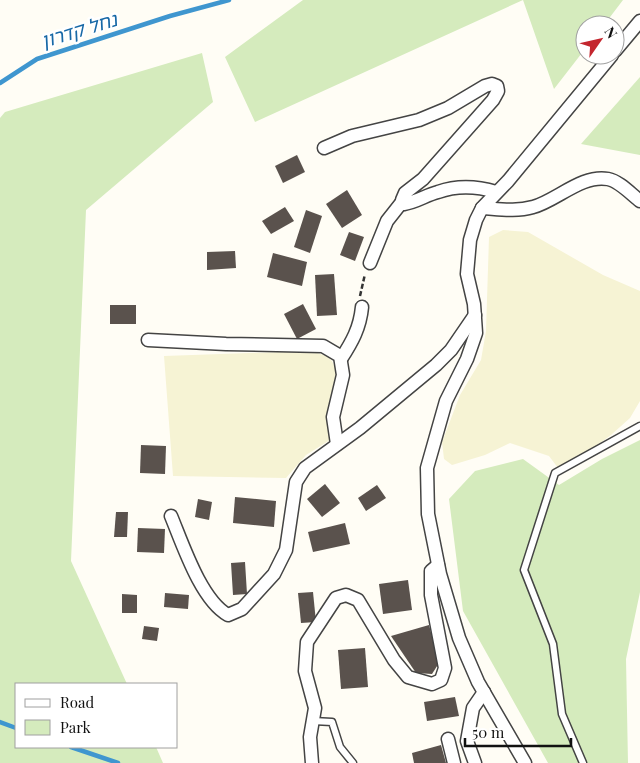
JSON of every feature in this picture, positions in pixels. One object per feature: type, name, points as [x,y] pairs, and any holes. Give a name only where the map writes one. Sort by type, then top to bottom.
[{"type":"street","points":[[625,39],[640,21]]},
{"type":"street","points":[[525,763],[484,692],[459,638],[438,565],[428,514],[427,468],[446,401],[468,359],[476,333],[475,315],[467,274],[470,240],[482,208],[604,65]]},
{"type":"street","points":[[324,148],[352,136],[418,120],[448,108],[485,86],[492,84],[496,86],[498,91],[487,106],[423,179],[405,193],[402,202],[387,221],[370,263]]},
{"type":"street","points":[[482,208],[517,210],[534,207],[586,182],[601,179],[612,180],[640,201]]},
{"type":"street","points":[[402,202],[413,202],[437,192],[463,186],[496,192]]},
{"type":"street","points":[[337,444],[333,417],[343,375],[341,359],[353,341],[360,322],[362,307]]},
{"type":"street","points":[[171,516],[209,599],[221,611],[228,615],[233,614],[257,595],[274,574],[286,550],[296,482],[305,468],[360,428],[436,365],[450,350],[475,315]]},
{"type":"street","points":[[148,340],[323,346],[341,359]]},
{"type":"street","points":[[312,763],[310,737],[315,708],[305,671],[307,642],[336,598],[346,595],[358,600],[394,660],[408,677],[432,684],[441,680],[445,668],[431,595],[430,571],[438,565]]},
{"type":"street","points":[[474,763],[467,740],[473,708],[484,692]]},
{"type":"street","points":[[448,738],[454,763]]},
{"type":"lane","points":[[583,763],[562,714],[553,644],[524,570],[555,473],[640,426]]},
{"type":"lane","points":[[313,721],[332,722],[340,747],[353,763]]},
{"type":"path","points":[[362,307],[362,285],[370,263]]},
{"type":"shaded area","points":[[503,230],[528,232],[603,275],[640,291],[640,401],[630,418],[611,435],[561,472],[549,456],[510,443],[485,455],[452,465],[444,459],[442,442],[460,395],[481,360],[486,331],[489,237]]},
{"type":"shaded area","points":[[311,351],[327,356],[332,361],[337,373],[328,415],[330,440],[306,455],[286,478],[173,476],[164,356]]},
{"type":"green space","points":[[303,0],[523,0],[255,122],[225,57]]},
{"type":"green space","points":[[523,0],[623,0],[612,15],[575,15],[575,62],[554,89]]},
{"type":"green space","points":[[202,53],[213,102],[86,210],[71,561],[127,683],[15,683],[15,748],[156,748],[163,763],[0,763],[0,118],[5,112]]},
{"type":"green space","points":[[640,77],[640,155],[581,144]]},
{"type":"green space","points":[[640,440],[640,592],[626,659],[628,763],[548,763],[463,611],[449,499],[475,471],[523,459],[559,485],[602,459]]},
{"type":"building","points":[[297,155],[305,172],[283,183],[275,166]]},
{"type":"building","points":[[347,190],[362,215],[342,228],[326,204]]},
{"type":"building","points":[[285,207],[294,221],[271,234],[262,221]]},
{"type":"building","points":[[306,210],[322,216],[310,253],[294,247]]},
{"type":"building","points":[[349,232],[364,237],[355,261],[340,255]]},
{"type":"building","points":[[235,251],[236,268],[207,270],[207,252]]},
{"type":"building","points":[[273,253],[307,262],[302,286],[267,277]]},
{"type":"building","points":[[334,274],[337,315],[317,316],[315,275]]},
{"type":"building","points":[[303,304],[316,329],[297,339],[284,314]]},
{"type":"building","points":[[110,305],[136,305],[136,324],[110,324]]},
{"type":"building","points":[[141,445],[166,446],[165,474],[140,473]]},
{"type":"building","points":[[325,484],[340,503],[322,517],[307,499]]},
{"type":"building","points":[[377,485],[386,498],[366,511],[358,498]]},
{"type":"building","points":[[235,497],[276,501],[274,527],[233,523]]},
{"type":"building","points":[[198,499],[212,502],[209,520],[195,517]]},
{"type":"building","points":[[116,512],[128,512],[127,537],[114,537]]},
{"type":"building","points":[[345,523],[350,544],[313,552],[308,532]]},
{"type":"building","points":[[138,528],[165,529],[164,553],[137,552]]},
{"type":"building","points":[[245,562],[247,594],[233,595],[231,563]]},
{"type":"building","points":[[408,580],[412,610],[383,614],[379,584]]},
{"type":"building","points":[[313,592],[316,622],[301,623],[298,593]]},
{"type":"building","points":[[165,593],[189,595],[188,609],[164,607]]},
{"type":"building","points":[[122,594],[137,595],[137,613],[122,613]]},
{"type":"building","points":[[429,625],[439,663],[432,674],[416,673],[391,636]]},
{"type":"building","points":[[144,626],[159,628],[157,641],[142,639]]},
{"type":"building","points":[[365,648],[368,687],[341,689],[338,650]]},
{"type":"building","points":[[455,697],[459,716],[427,721],[424,702]]},
{"type":"building","points":[[441,745],[446,763],[414,763],[412,753]]},
{"type":"waterway","name":"נחל קדרון","points":[[0,83],[37,59],[170,16],[229,0]]},
{"type":"waterway","points":[[0,722],[15,728]]},
{"type":"waterway","points":[[74,748],[118,763]]}]
